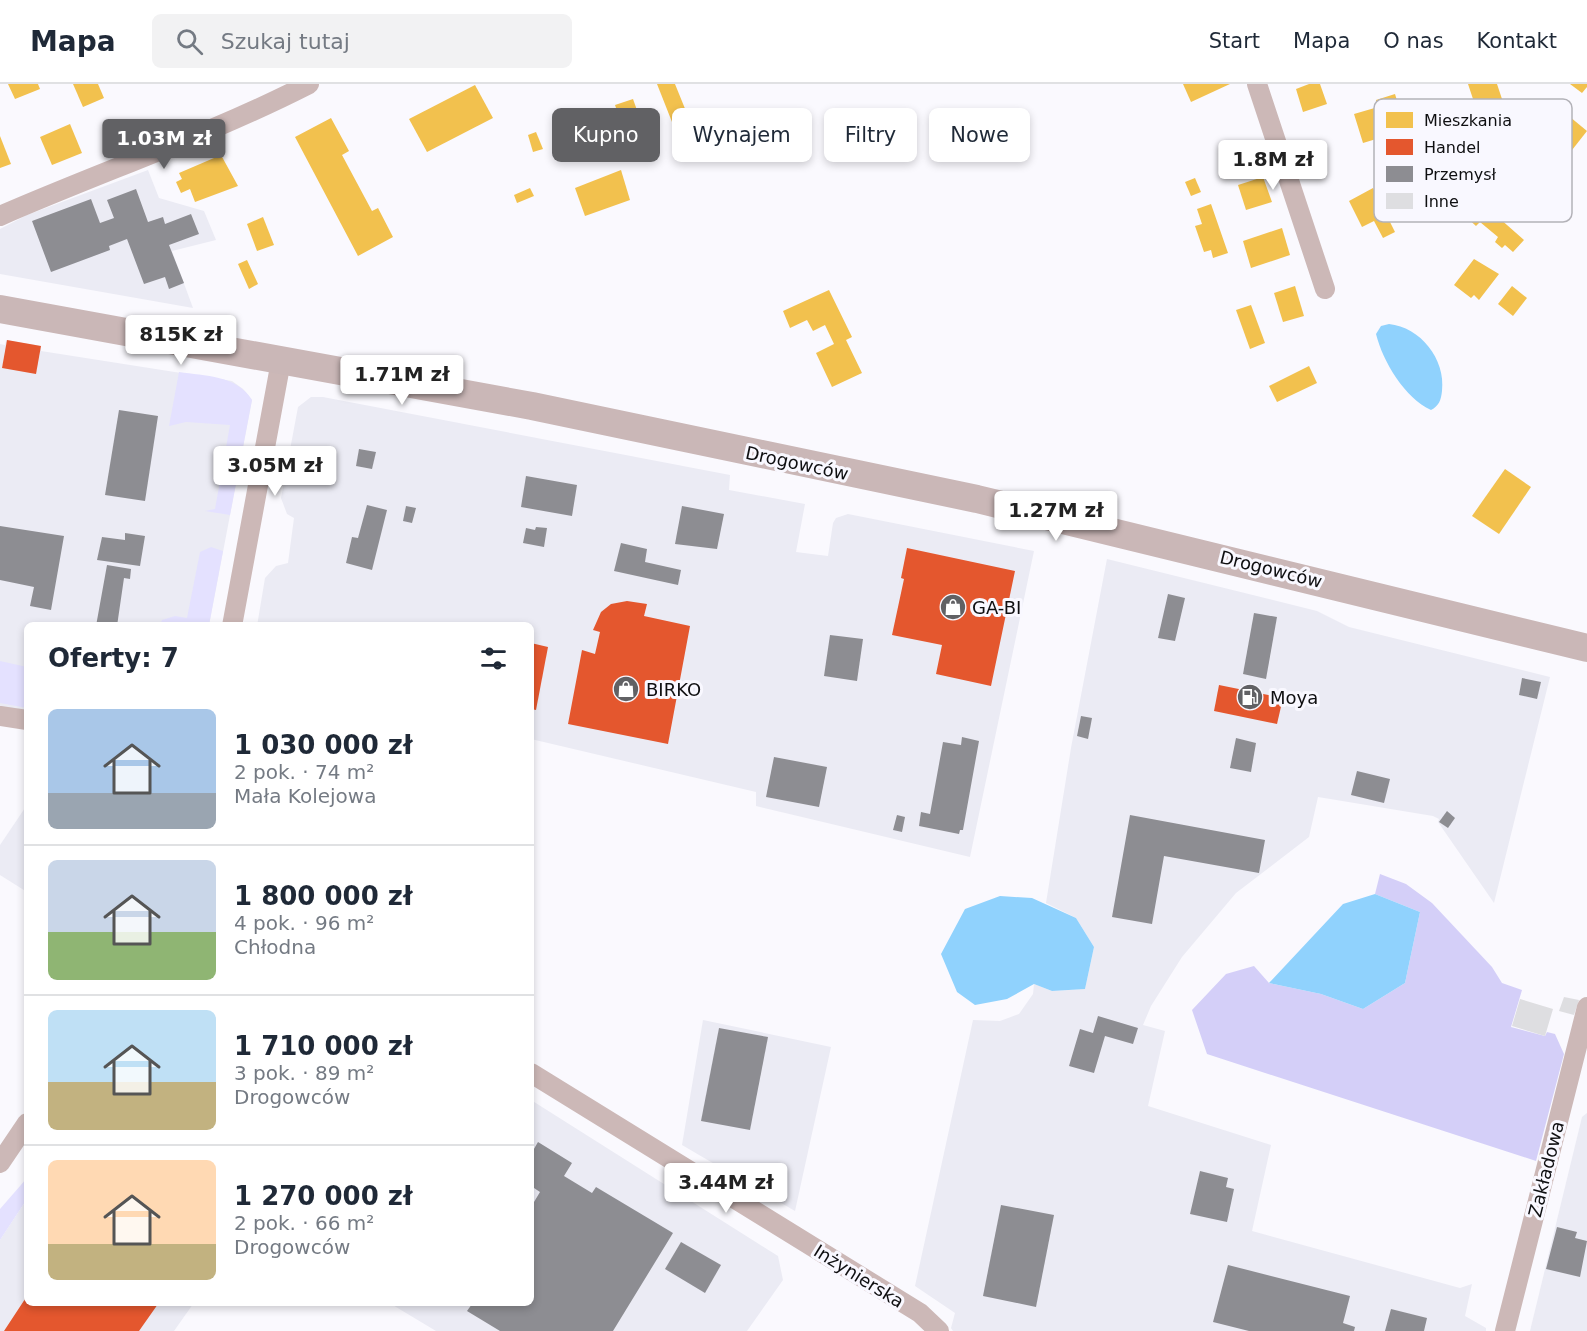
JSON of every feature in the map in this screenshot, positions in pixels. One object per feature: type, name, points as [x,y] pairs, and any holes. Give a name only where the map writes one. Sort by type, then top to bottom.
[{"type":"main road","name":"Drogowców","points":[[0,309],[532,406],[977,499],[1587,648]]},
{"type":"street","points":[[0,216],[250,114],[309,84]]},
{"type":"street","points":[[1257,84],[1325,289]]},
{"type":"street","points":[[233,622],[281,361]]},
{"type":"street","points":[[1,719],[24,720]]},
{"type":"street","name":"Zakładowa","points":[[1505,1331],[1587,1007]]},
{"type":"street","name":"Inżynierska","points":[[534,1075],[920,1313],[939,1331]]},
{"type":"street","points":[[0,1163],[24,1127]]},
{"type":"shaded area","points":[[148,170],[159,198],[204,211],[216,240],[172,251],[193,308],[0,274],[0,229],[27,215]]},
{"type":"shaded area","points":[[6,340],[41,346],[41,351],[232,381],[252,400],[210,622],[24,622],[24,721],[0,724],[0,344],[5,345]]},
{"type":"shaded area","points":[[179,372],[229,381],[246,392],[252,400],[230,515],[205,511],[215,509],[230,425],[186,422],[169,426]]},
{"type":"shaded area","points":[[311,397],[323,397],[730,475],[729,490],[805,504],[796,552],[828,556],[833,523],[836,518],[848,514],[1034,551],[970,857],[756,806],[756,792],[534,740],[534,622],[258,622],[265,578],[276,566],[288,563],[294,518],[287,514],[281,498],[298,407]]},
{"type":"shaded area","points":[[211,547],[223,551],[210,622],[161,622],[175,616],[187,618],[200,552]]},
{"type":"shaded area","points":[[1107,559],[1317,611],[1349,627],[1550,677],[1494,903],[1438,822],[1439,819],[1433,816],[1318,797],[1309,837],[1236,893],[1182,957],[1151,1006],[1143,1025],[1165,1031],[1148,1106],[1271,1145],[1252,1231],[1460,1288],[1472,1284],[1465,1316],[1486,1328],[1486,1331],[953,1331],[951,1328],[955,1313],[915,1286],[973,1020],[1000,1021],[1019,1014],[1033,994],[1034,984],[1052,991],[1085,989],[1094,947],[1076,918],[1046,903],[1071,748]]},
{"type":"shaded area","points":[[0,661],[24,666],[24,707],[0,703]]},
{"type":"shaded area","points":[[24,809],[24,890],[0,875],[0,845]]},
{"type":"shaded area","points":[[1380,874],[1406,884],[1432,903],[1492,967],[1502,983],[1522,990],[1511,1027],[1545,1036],[1547,1032],[1555,1034],[1564,1054],[1536,1161],[1207,1054],[1192,1010],[1226,974],[1254,966],[1269,983],[1321,994],[1363,1009],[1405,983],[1420,912],[1375,894]]},
{"type":"shaded area","points":[[703,1020],[831,1047],[795,1211],[682,1145]]},
{"type":"shaded area","points":[[534,1102],[778,1256],[783,1280],[747,1331],[436,1331],[394,1306],[534,1306]]},
{"type":"shaded area","points":[[1587,1113],[1587,1331],[1530,1331],[1582,1117]]},
{"type":"shaded area","points":[[24,1181],[24,1204],[0,1240],[0,1209]]},
{"type":"shaded area","points":[[24,1204],[24,1306],[192,1306],[174,1331],[0,1331],[0,1240]]},
{"type":"water","points":[[1389,324],[1400,326],[1420,338],[1429,347],[1440,367],[1441,397],[1436,407],[1431,410],[1412,397],[1404,388],[1384,356],[1376,334],[1381,326]]},
{"type":"water","points":[[1375,894],[1420,912],[1405,983],[1363,1009],[1321,994],[1269,983],[1343,904]]},
{"type":"water","points":[[1000,896],[1032,898],[1076,918],[1094,947],[1085,989],[1052,991],[1034,984],[1007,999],[975,1005],[957,992],[941,954],[965,909]]},
{"type":"building: Mieszkania","points":[[8,84],[38,84],[40,89],[15,99]]},
{"type":"building: Mieszkania","points":[[73,84],[98,84],[104,98],[83,107]]},
{"type":"building: Mieszkania","points":[[657,84],[675,84],[685,108],[672,108],[672,122]]},
{"type":"building: Mieszkania","points":[[1183,84],[1230,84],[1191,102]]},
{"type":"building: Mieszkania","points":[[1309,84],[1320,84],[1327,104],[1303,112],[1296,89]]},
{"type":"building: Mieszkania","points":[[1468,84],[1497,84],[1502,99],[1473,99]]},
{"type":"building: Mieszkania","points":[[1570,84],[1587,84],[1587,87],[1582,93]]},
{"type":"building: Mieszkania","points":[[475,85],[493,118],[427,152],[409,119]]},
{"type":"building: Mieszkania","points":[[1395,94],[1397,99],[1379,99]]},
{"type":"building: Mieszkania","points":[[633,99],[636,108],[616,108],[615,105]]},
{"type":"building: Mieszkania","points":[[1374,108],[1374,140],[1363,143],[1354,114]]},
{"type":"building: Mieszkania","points":[[331,118],[349,151],[342,155],[372,211],[378,208],[393,237],[358,256],[295,137]]},
{"type":"building: Mieszkania","points":[[1572,119],[1587,131],[1572,150]]},
{"type":"building: Mieszkania","points":[[70,124],[82,153],[52,165],[40,137]]},
{"type":"building: Mieszkania","points":[[536,132],[543,149],[533,152],[528,135]]},
{"type":"building: Mieszkania","points":[[0,136],[11,164],[0,168]]},
{"type":"building: Mieszkania","points":[[221,155],[238,186],[195,202],[190,189],[181,193],[176,182],[182,179],[179,173]]},
{"type":"building: Mieszkania","points":[[621,170],[630,200],[585,216],[575,188]]},
{"type":"building: Mieszkania","points":[[1263,177],[1272,202],[1246,210],[1238,185]]},
{"type":"building: Mieszkania","points":[[1195,178],[1201,192],[1191,196],[1185,182]]},
{"type":"building: Mieszkania","points":[[530,188],[534,196],[517,203],[514,195]]},
{"type":"building: Mieszkania","points":[[1373,188],[1374,221],[1362,227],[1349,201]]},
{"type":"building: Mieszkania","points":[[1211,204],[1228,253],[1213,258],[1211,250],[1204,252],[1195,226],[1202,224],[1197,209]]},
{"type":"building: Mieszkania","points":[[263,217],[274,245],[257,251],[247,224]]},
{"type":"building: Mieszkania","points":[[1375,222],[1390,222],[1395,232],[1383,238]]},
{"type":"building: Mieszkania","points":[[1480,222],[1504,222],[1524,240],[1513,252],[1505,245],[1502,248],[1495,242],[1498,237]]},
{"type":"building: Mieszkania","points":[[1282,228],[1290,255],[1251,268],[1243,241]]},
{"type":"building: Mieszkania","points":[[1474,259],[1499,274],[1479,300],[1474,295],[1471,298],[1454,285]]},
{"type":"building: Mieszkania","points":[[247,260],[258,284],[249,289],[238,264]]},
{"type":"building: Mieszkania","points":[[1295,286],[1304,316],[1283,322],[1274,293]]},
{"type":"building: Mieszkania","points":[[1512,286],[1527,298],[1513,316],[1498,304]]},
{"type":"building: Mieszkania","points":[[829,290],[852,337],[846,340],[862,373],[832,387],[816,353],[834,344],[825,325],[813,331],[807,320],[790,328],[783,311]]},
{"type":"building: Mieszkania","points":[[1251,305],[1265,343],[1250,349],[1236,310]]},
{"type":"building: Mieszkania","points":[[1309,366],[1317,383],[1277,402],[1269,386]]},
{"type":"building: Mieszkania","points":[[1505,469],[1531,487],[1499,534],[1472,516]]},
{"type":"building: Handel","points":[[7,340],[41,346],[36,374],[2,368]]},
{"type":"building: Handel","name":"GA-BI","points":[[907,548],[1015,571],[991,686],[936,674],[942,645],[892,635],[904,579],[901,578]]},
{"type":"building: Handel","name":"BIRKO","points":[[627,601],[647,604],[644,616],[690,626],[668,744],[568,724],[582,650],[595,654],[600,632],[593,630],[601,612],[611,604]]},
{"type":"building: Handel","points":[[534,644],[548,647],[536,710],[534,710]]},
{"type":"building: Handel","points":[[1219,685],[1283,698],[1277,724],[1214,711]]},
{"type":"building: Handel","points":[[24,1301],[24,1306],[157,1306],[139,1331],[4,1331]]},
{"type":"building: Przemysł","points":[[136,189],[148,222],[163,217],[165,224],[191,214],[199,234],[169,245],[184,283],[169,289],[165,277],[144,284],[127,239],[109,246],[110,250],[51,272],[32,221],[91,199],[100,223],[114,218],[107,200]]},
{"type":"building: Przemysł","points":[[119,410],[158,416],[145,501],[105,495]]},
{"type":"building: Przemysł","points":[[359,449],[376,452],[372,469],[356,466]]},
{"type":"building: Przemysł","points":[[526,476],[577,485],[572,516],[521,507]]},
{"type":"building: Przemysł","points":[[367,505],[387,510],[372,570],[346,563],[352,537],[358,538]]},
{"type":"building: Przemysł","points":[[406,506],[416,508],[412,523],[403,521]]},
{"type":"building: Przemysł","points":[[682,506],[724,514],[717,549],[675,544]]},
{"type":"building: Przemysł","points":[[0,526],[64,536],[51,610],[30,606],[34,587],[0,580]]},
{"type":"building: Przemysł","points":[[536,527],[547,528],[544,547],[523,543],[526,528],[535,530]]},
{"type":"building: Przemysł","points":[[125,533],[145,536],[140,566],[97,560],[102,537],[125,540]]},
{"type":"building: Przemysł","points":[[621,543],[647,549],[645,562],[681,570],[678,585],[614,571]]},
{"type":"building: Przemysł","points":[[107,565],[131,569],[130,579],[124,578],[118,622],[97,622]]},
{"type":"building: Przemysł","points":[[1168,594],[1185,598],[1175,641],[1158,638]]},
{"type":"building: Przemysł","points":[[1254,613],[1277,617],[1266,679],[1243,674]]},
{"type":"building: Przemysł","points":[[830,635],[863,639],[857,681],[824,676]]},
{"type":"building: Przemysł","points":[[1522,678],[1541,682],[1537,699],[1519,695]]},
{"type":"building: Przemysł","points":[[1081,716],[1092,718],[1088,739],[1077,736]]},
{"type":"building: Przemysł","points":[[962,737],[979,741],[963,830],[960,830],[959,834],[919,826],[921,812],[930,814],[943,742],[961,745]]},
{"type":"building: Przemysł","points":[[1236,738],[1256,743],[1251,772],[1230,768]]},
{"type":"building: Przemysł","points":[[774,757],[827,767],[819,807],[766,797]]},
{"type":"building: Przemysł","points":[[1357,771],[1390,779],[1384,803],[1351,795]]},
{"type":"building: Przemysł","points":[[1447,811],[1455,818],[1448,828],[1439,822]]},
{"type":"building: Przemysł","points":[[897,815],[905,817],[902,832],[893,830]]},
{"type":"building: Przemysł","points":[[1130,815],[1265,840],[1259,873],[1164,856],[1152,924],[1112,917]]},
{"type":"building: Przemysł","points":[[1098,1016],[1138,1028],[1133,1044],[1105,1036],[1094,1073],[1069,1066],[1080,1029],[1093,1033]]},
{"type":"building: Przemysł","points":[[719,1028],[768,1037],[750,1130],[701,1121]]},
{"type":"building: Przemysł","points":[[538,1142],[572,1163],[564,1176],[592,1193],[596,1187],[673,1233],[613,1331],[500,1331],[467,1311],[471,1306],[534,1306],[534,1202],[540,1192],[534,1188],[534,1149]]},
{"type":"building: Przemysł","points":[[1200,1171],[1228,1178],[1226,1187],[1234,1189],[1227,1222],[1190,1214]]},
{"type":"building: Przemysł","points":[[1001,1205],[1054,1215],[1036,1307],[983,1296]]},
{"type":"building: Przemysł","points":[[1557,1227],[1577,1232],[1575,1238],[1587,1241],[1580,1277],[1546,1269]]},
{"type":"building: Przemysł","points":[[681,1242],[721,1265],[705,1293],[665,1269]]},
{"type":"building: Przemysł","points":[[1228,1265],[1350,1296],[1343,1323],[1355,1327],[1354,1331],[1249,1331],[1213,1322]]},
{"type":"building: Przemysł","points":[[1391,1309],[1427,1318],[1424,1331],[1385,1331]]},
{"type":"building: Inne","points":[[1564,997],[1579,1000],[1574,1015],[1559,1011]]},
{"type":"building: Inne","points":[[1520,999],[1553,1009],[1545,1036],[1512,1026]]},
{"type":"place","name":"GA-BI","points":[[953,607]]},
{"type":"place","name":"BIRKO","points":[[626,689]]},
{"type":"place","name":"Moya","points":[[1250,697]]}]
